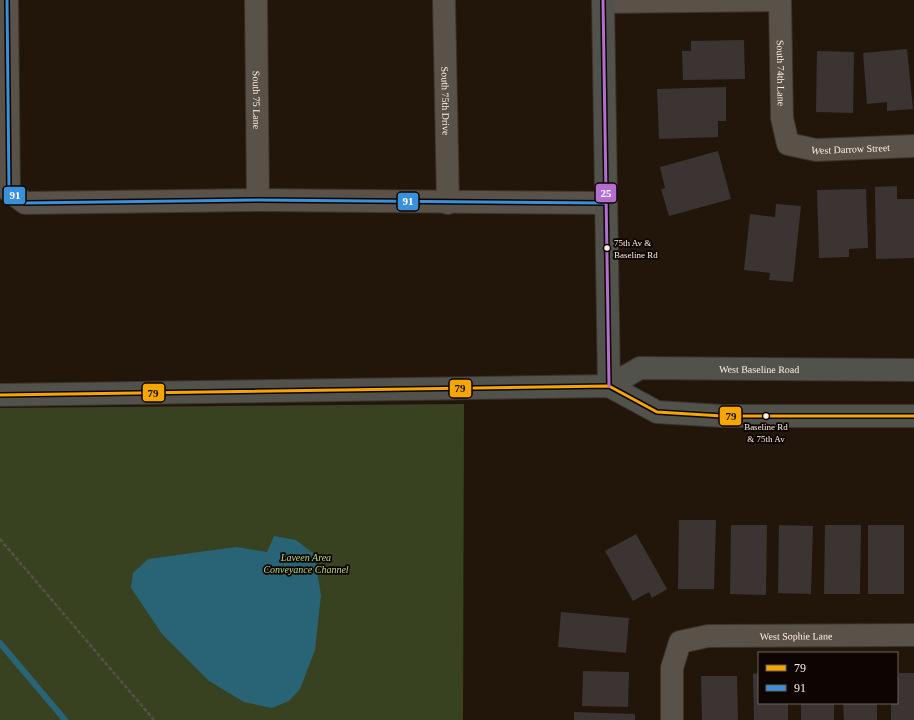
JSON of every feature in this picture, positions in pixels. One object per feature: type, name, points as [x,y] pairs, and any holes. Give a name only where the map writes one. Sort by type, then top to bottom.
[{"type":"main road","points":[[603,1],[609,386]]},
{"type":"main road","name":"West Baseline Road","points":[[609,386],[640,368],[914,370]]},
{"type":"main road","name":"West Baseline Road","points":[[0,395],[609,386],[657,412],[722,416],[914,416]]},
{"type":"street","points":[[7,0],[9,191],[25,203],[258,200],[448,203],[606,203]]},
{"type":"street","name":"South 75 Lane","points":[[256,0],[258,200]]},
{"type":"street","name":"South 75th Drive","points":[[444,0],[448,203]]},
{"type":"street","points":[[603,1],[780,0]]},
{"type":"street","name":"South 74th Lane","points":[[780,0],[782,118],[788,144]]},
{"type":"street","name":"West Darrow Street","points":[[788,144],[816,150],[914,146]]},
{"type":"street","name":"West Sophie Lane","points":[[672,720],[672,668],[680,642],[708,636],[914,635]]},
{"type":"path","points":[[0,539],[154,720]]},
{"type":"green space","name":"Laveen Area Conveyance Channel","points":[[464,404],[463,720],[0,720],[0,408]]},
{"type":"water","points":[[274,536],[296,540],[314,554],[321,595],[315,650],[300,689],[289,701],[272,708],[244,702],[209,681],[162,634],[131,588],[133,573],[148,559],[236,547],[267,552]]},
{"type":"building","points":[[744,40],[745,79],[683,80],[682,51],[691,51],[691,41]]},
{"type":"building","points":[[907,49],[913,109],[887,111],[887,102],[867,104],[863,53]]},
{"type":"building","points":[[817,51],[854,52],[853,113],[816,112]]},
{"type":"building","points":[[726,87],[726,121],[718,121],[718,137],[659,139],[657,89]]},
{"type":"building","points":[[718,151],[731,199],[669,216],[661,189],[665,188],[660,167]]},
{"type":"building","points":[[897,186],[897,199],[914,199],[914,258],[876,259],[875,187]]},
{"type":"building","points":[[866,189],[868,248],[849,249],[849,257],[819,258],[817,190]]},
{"type":"building","points":[[776,204],[801,206],[793,282],[769,280],[770,273],[744,270],[750,214],[775,217]]},
{"type":"building","points":[[758,438],[769,438],[769,441],[758,442]]},
{"type":"building","points":[[679,520],[716,520],[714,589],[678,589]]},
{"type":"building","points":[[731,525],[767,525],[766,595],[730,594]]},
{"type":"building","points":[[779,525],[813,526],[811,594],[778,593]]},
{"type":"building","points":[[825,525],[861,525],[860,594],[824,594]]},
{"type":"building","points":[[868,525],[904,525],[904,594],[868,594]]},
{"type":"building","points":[[636,534],[667,589],[652,598],[649,592],[633,601],[605,551]]},
{"type":"building","points":[[561,612],[629,618],[626,653],[558,647]]},
{"type":"building","points":[[583,671],[629,672],[628,707],[582,706]]},
{"type":"building","points":[[758,673],[758,704],[788,704],[788,720],[754,720],[753,674]]},
{"type":"building","points":[[899,673],[914,673],[914,720],[891,720],[891,704],[898,704]]},
{"type":"building","points":[[701,676],[737,676],[738,720],[702,720]]},
{"type":"building","points":[[801,704],[834,704],[834,720],[801,720]]},
{"type":"building","points":[[843,704],[877,704],[877,720],[844,720]]},
{"type":"building","points":[[574,712],[635,714],[635,720],[574,720]]},
{"type":"waterway","points":[[0,643],[65,720]]},
{"type":"transit line","name":"91","points":[[7,0],[9,191],[25,203],[258,200],[606,203]]},
{"type":"transit line","name":"25","points":[[603,0],[609,386]]},
{"type":"transit line","name":"79","points":[[0,395],[609,386],[657,412],[722,416],[914,416]]},
{"type":"place","name":"75th Av & Baseline Rd","points":[[607,248]]},
{"type":"place","name":"Baseline Rd & 75th Av","points":[[766,416]]}]
